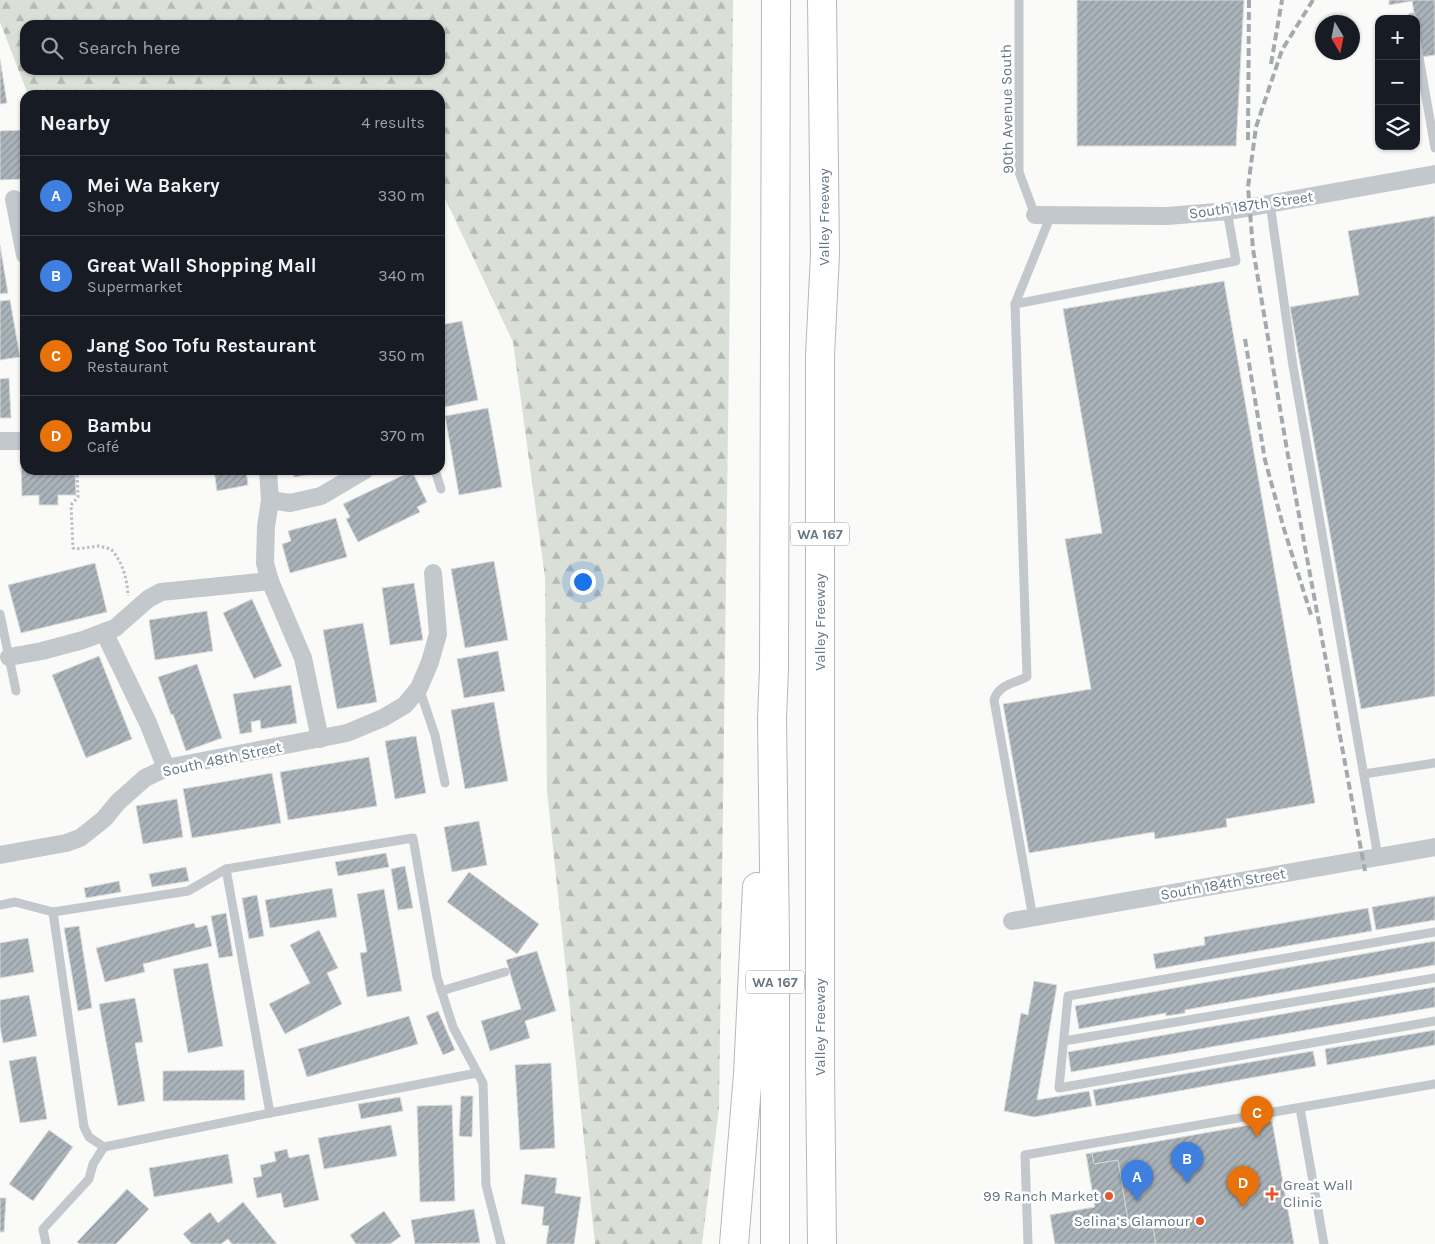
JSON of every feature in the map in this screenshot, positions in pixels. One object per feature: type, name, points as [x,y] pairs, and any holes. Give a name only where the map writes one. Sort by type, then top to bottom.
[{"type":"highway","name":"WA 167","points":[[775,1244],[775,939],[772,719],[774,669],[776,0]]},
{"type":"highway","points":[[787,0],[788,1244]]},
{"type":"highway","name":"Valley Freeway","points":[[822,0],[825,254],[820,356],[820,1028],[822,1244]]},
{"type":"highway","points":[[734,1244],[748,1074],[759,841],[772,719]]},
{"type":"street","name":"South 187th Street","points":[[1043,215],[1167,216],[1227,211],[1435,174]]},
{"type":"street","points":[[13,199],[20,232]]},
{"type":"street","points":[[0,441],[20,441]]},
{"type":"street","points":[[268,475],[270,500],[265,543],[265,563],[270,581],[303,658],[320,739]]},
{"type":"street","points":[[270,500],[290,503],[321,496],[357,475]]},
{"type":"street","points":[[419,688],[430,662],[438,634],[433,573]]},
{"type":"street","points":[[9,657],[42,651],[115,628],[148,599],[161,592],[270,581]]},
{"type":"street","points":[[104,632],[151,730],[166,768]]},
{"type":"street","name":"South 48th Street","points":[[0,855],[66,843],[80,838],[104,819],[118,802],[145,778],[166,768],[347,733],[383,718],[404,705],[419,688]]},
{"type":"street","name":"South 184th Street","points":[[1012,921],[1435,848]]},
{"type":"lane","name":"90th Avenue South","points":[[1019,0],[1019,172],[1043,215]]},
{"type":"lane","points":[[1420,56],[1431,101],[1435,148]]},
{"type":"lane","points":[[1270,203],[1293,366],[1378,857]]},
{"type":"lane","points":[[1014,304],[1236,261],[1227,211]]},
{"type":"lane","points":[[1034,918],[994,700],[996,692],[1000,688],[1028,678],[1014,304],[1043,215]]},
{"type":"lane","points":[[437,475],[441,489]]},
{"type":"lane","points":[[0,614],[16,691]]},
{"type":"lane","points":[[419,688],[435,735],[445,783]]},
{"type":"lane","points":[[1364,774],[1435,763]]},
{"type":"lane","points":[[0,905],[15,902],[53,912],[188,890],[226,869],[413,838],[437,977],[453,1027],[483,1083],[486,1185],[501,1244]]},
{"type":"lane","points":[[226,869],[270,1113]]},
{"type":"lane","points":[[53,912],[84,1127],[89,1137],[104,1147],[477,1073]]},
{"type":"lane","points":[[1435,932],[1068,996],[1059,1088],[1435,1022]]},
{"type":"lane","points":[[441,991],[505,972]]},
{"type":"lane","points":[[1064,1041],[1435,978]]},
{"type":"lane","points":[[1028,1244],[1025,1155],[1435,1084]]},
{"type":"lane","points":[[1300,1108],[1324,1244]]},
{"type":"lane","points":[[46,1244],[43,1229],[89,1179],[94,1164],[104,1147]]},
{"type":"path","points":[[77,475],[78,497],[76,501],[72,502],[71,508],[73,548],[99,546],[111,549],[122,565],[128,590]]},
{"type":"green space","points":[[0,0],[733,0],[719,1108],[702,1244],[595,1244],[547,791],[545,577],[513,342],[445,198],[445,90],[26,90],[20,75],[445,75],[445,20],[20,20],[20,74],[0,22]]},
{"type":"building","points":[[1077,0],[1244,0],[1236,146],[1077,146]]},
{"type":"building","points":[[1389,0],[1435,0],[1435,55],[1422,57],[1420,15],[1414,15],[1412,1],[1389,5]]},
{"type":"building","points":[[0,59],[7,103],[0,104]]},
{"type":"building","points":[[20,130],[20,179],[0,180],[0,131]]},
{"type":"building","points":[[1435,216],[1435,696],[1361,709],[1290,307],[1359,295],[1348,231]]},
{"type":"building","points":[[0,245],[8,293],[0,294]]},
{"type":"building","points":[[1224,281],[1315,803],[1226,819],[1227,827],[1155,839],[1154,832],[1029,853],[1003,704],[1091,689],[1065,539],[1102,533],[1063,309]]},
{"type":"building","points":[[10,300],[20,357],[0,360],[0,301]]},
{"type":"building","points":[[462,321],[478,400],[445,407],[445,324]]},
{"type":"building","points":[[9,378],[11,418],[0,418],[0,379]]},
{"type":"building","points":[[488,408],[502,487],[459,495],[445,416]]},
{"type":"building","points":[[21,475],[75,475],[76,495],[58,495],[58,505],[39,505],[39,495],[22,496]]},
{"type":"building","points":[[215,475],[247,475],[248,485],[217,491]]},
{"type":"building","points":[[404,475],[414,475],[427,502],[417,507],[420,512],[358,542],[346,519],[350,517],[343,504]]},
{"type":"building","points":[[336,518],[347,557],[290,573],[282,544],[291,541],[288,531]]},
{"type":"building","points":[[494,561],[508,640],[465,648],[451,569]]},
{"type":"building","points":[[95,563],[107,612],[21,633],[8,585]]},
{"type":"building","points":[[414,583],[423,640],[390,645],[382,588]]},
{"type":"building","points":[[252,599],[282,666],[254,679],[223,613]]},
{"type":"building","points":[[207,611],[213,651],[155,660],[149,620]]},
{"type":"building","points":[[363,623],[377,702],[337,709],[323,630]]},
{"type":"building","points":[[498,651],[505,691],[464,698],[457,659]]},
{"type":"building","points":[[99,656],[132,739],[86,758],[52,675]]},
{"type":"building","points":[[197,664],[222,738],[186,751],[158,677]]},
{"type":"building","points":[[291,685],[297,723],[261,729],[260,720],[251,722],[252,732],[240,734],[233,694]]},
{"type":"building","points":[[494,702],[508,781],[465,789],[451,710]]},
{"type":"building","points":[[416,736],[426,793],[395,799],[385,741]]},
{"type":"building","points":[[369,757],[377,806],[288,820],[280,772]]},
{"type":"building","points":[[272,773],[281,823],[192,838],[183,789]]},
{"type":"building","points":[[177,799],[183,837],[143,844],[136,806]]},
{"type":"building","points":[[479,821],[487,865],[452,872],[444,827]]},
{"type":"building","points":[[386,853],[389,867],[338,876],[335,862]]},
{"type":"building","points":[[405,866],[413,908],[398,910],[391,869]]},
{"type":"building","points":[[186,867],[189,881],[152,887],[149,874]]},
{"type":"building","points":[[469,872],[539,924],[517,954],[447,902]]},
{"type":"building","points":[[119,881],[121,892],[86,898],[84,888]]},
{"type":"building","points":[[332,888],[337,917],[270,928],[265,900]]},
{"type":"building","points":[[384,889],[402,991],[367,997],[360,953],[367,952],[357,894]]},
{"type":"building","points":[[257,895],[264,936],[249,939],[242,898]]},
{"type":"building","points":[[1435,896],[1435,920],[1376,930],[1372,907]]},
{"type":"building","points":[[1368,908],[1372,931],[1156,969],[1153,954],[1205,945],[1204,937]]},
{"type":"building","points":[[226,913],[233,956],[219,958],[211,916]]},
{"type":"building","points":[[194,923],[196,928],[207,925],[212,946],[143,964],[145,972],[105,982],[96,948]]},
{"type":"building","points":[[79,926],[92,1008],[78,1011],[64,928]]},
{"type":"building","points":[[319,930],[338,968],[327,973],[342,1004],[285,1034],[269,1004],[310,983],[290,945]]},
{"type":"building","points":[[28,938],[34,972],[0,978],[0,943]]},
{"type":"building","points":[[1435,941],[1435,965],[1185,1010],[1185,1013],[1166,1016],[1166,1013],[1079,1029],[1075,1006]]},
{"type":"building","points":[[537,951],[556,1011],[525,1021],[530,1038],[490,1051],[481,1021],[521,1009],[506,960]]},
{"type":"building","points":[[208,963],[223,1046],[188,1053],[173,969]]},
{"type":"building","points":[[1034,981],[1057,985],[1037,1100],[1089,1091],[1092,1106],[1034,1117],[1004,1111],[1021,1013],[1028,1015]]},
{"type":"building","points":[[1435,987],[1435,1007],[1071,1072],[1068,1052]]},
{"type":"building","points":[[29,995],[37,1036],[3,1043],[0,1026],[0,1000]]},
{"type":"building","points":[[135,998],[143,1042],[135,1043],[145,1101],[118,1106],[99,1004]]},
{"type":"building","points":[[438,1011],[455,1050],[443,1055],[426,1016]]},
{"type":"building","points":[[409,1016],[418,1044],[307,1077],[298,1049]]},
{"type":"building","points":[[1435,1030],[1435,1045],[1327,1065],[1325,1049]]},
{"type":"building","points":[[1313,1051],[1316,1066],[1096,1106],[1093,1090]]},
{"type":"building","points":[[36,1056],[47,1119],[20,1123],[9,1061]]},
{"type":"building","points":[[551,1063],[555,1148],[520,1150],[515,1065]]},
{"type":"building","points":[[244,1070],[245,1100],[163,1101],[163,1071]]},
{"type":"building","points":[[461,1096],[473,1096],[472,1137],[459,1136]]},
{"type":"building","points":[[400,1097],[403,1111],[361,1119],[358,1104]]},
{"type":"building","points":[[452,1105],[455,1201],[420,1202],[417,1106]]},
{"type":"building","points":[[1272,1121],[1294,1244],[1055,1244],[1050,1215],[1095,1207],[1086,1154]]},
{"type":"building","points":[[391,1125],[397,1156],[324,1169],[318,1138]]},
{"type":"building","points":[[49,1130],[73,1147],[33,1201],[9,1184]]},
{"type":"building","points":[[287,1149],[289,1158],[309,1154],[319,1200],[284,1208],[281,1193],[257,1198],[253,1178],[262,1176],[260,1165],[276,1161],[274,1152]]},
{"type":"building","name":"99 Ranch Market","points":[[1092,1153],[1094,1164],[1118,1160],[1128,1220],[1151,1216],[1156,1244],[1055,1244],[1050,1215],[1095,1207],[1086,1154]]},
{"type":"building","points":[[228,1154],[233,1183],[154,1197],[149,1168]]},
{"type":"building","points":[[525,1174],[557,1178],[555,1193],[581,1197],[574,1244],[546,1244],[549,1226],[542,1225],[544,1207],[521,1204]]},
{"type":"building","points":[[127,1189],[149,1209],[116,1244],[79,1244],[77,1242]]},
{"type":"building","points":[[0,1198],[6,1198],[4,1232],[0,1232]]},
{"type":"building","points":[[243,1202],[277,1244],[232,1244],[228,1239],[221,1244],[192,1244],[183,1234],[210,1212],[218,1223]]},
{"type":"building","points":[[474,1209],[480,1243],[415,1244],[411,1220]]},
{"type":"building","points":[[384,1211],[401,1236],[390,1244],[356,1244],[350,1235]]},
{"type":"railway","points":[[1248,140],[1249,0]]},
{"type":"railway","points":[[1271,64],[1282,0]]},
{"type":"railway","points":[[1313,0],[1282,50],[1256,127],[1248,187],[1253,249],[1287,450],[1365,871]]},
{"type":"railway","points":[[1245,339],[1265,460],[1312,618]]},
{"type":"place","name":"Jang Soo Tofu Restaurant","points":[[1257,1137]]},
{"type":"place","name":"Great Wall Shopping Mall","points":[[1187,1183]]},
{"type":"place","name":"Great Wall Clinic","points":[[1272,1194]]},
{"type":"place","name":"99 Ranch Market","points":[[1109,1196]]},
{"type":"place","name":"Mei Wa Bakery","points":[[1137,1201]]},
{"type":"place","name":"Bambu","points":[[1243,1207]]},
{"type":"place","name":"Selina’s Glamour","points":[[1200,1221]]}]
